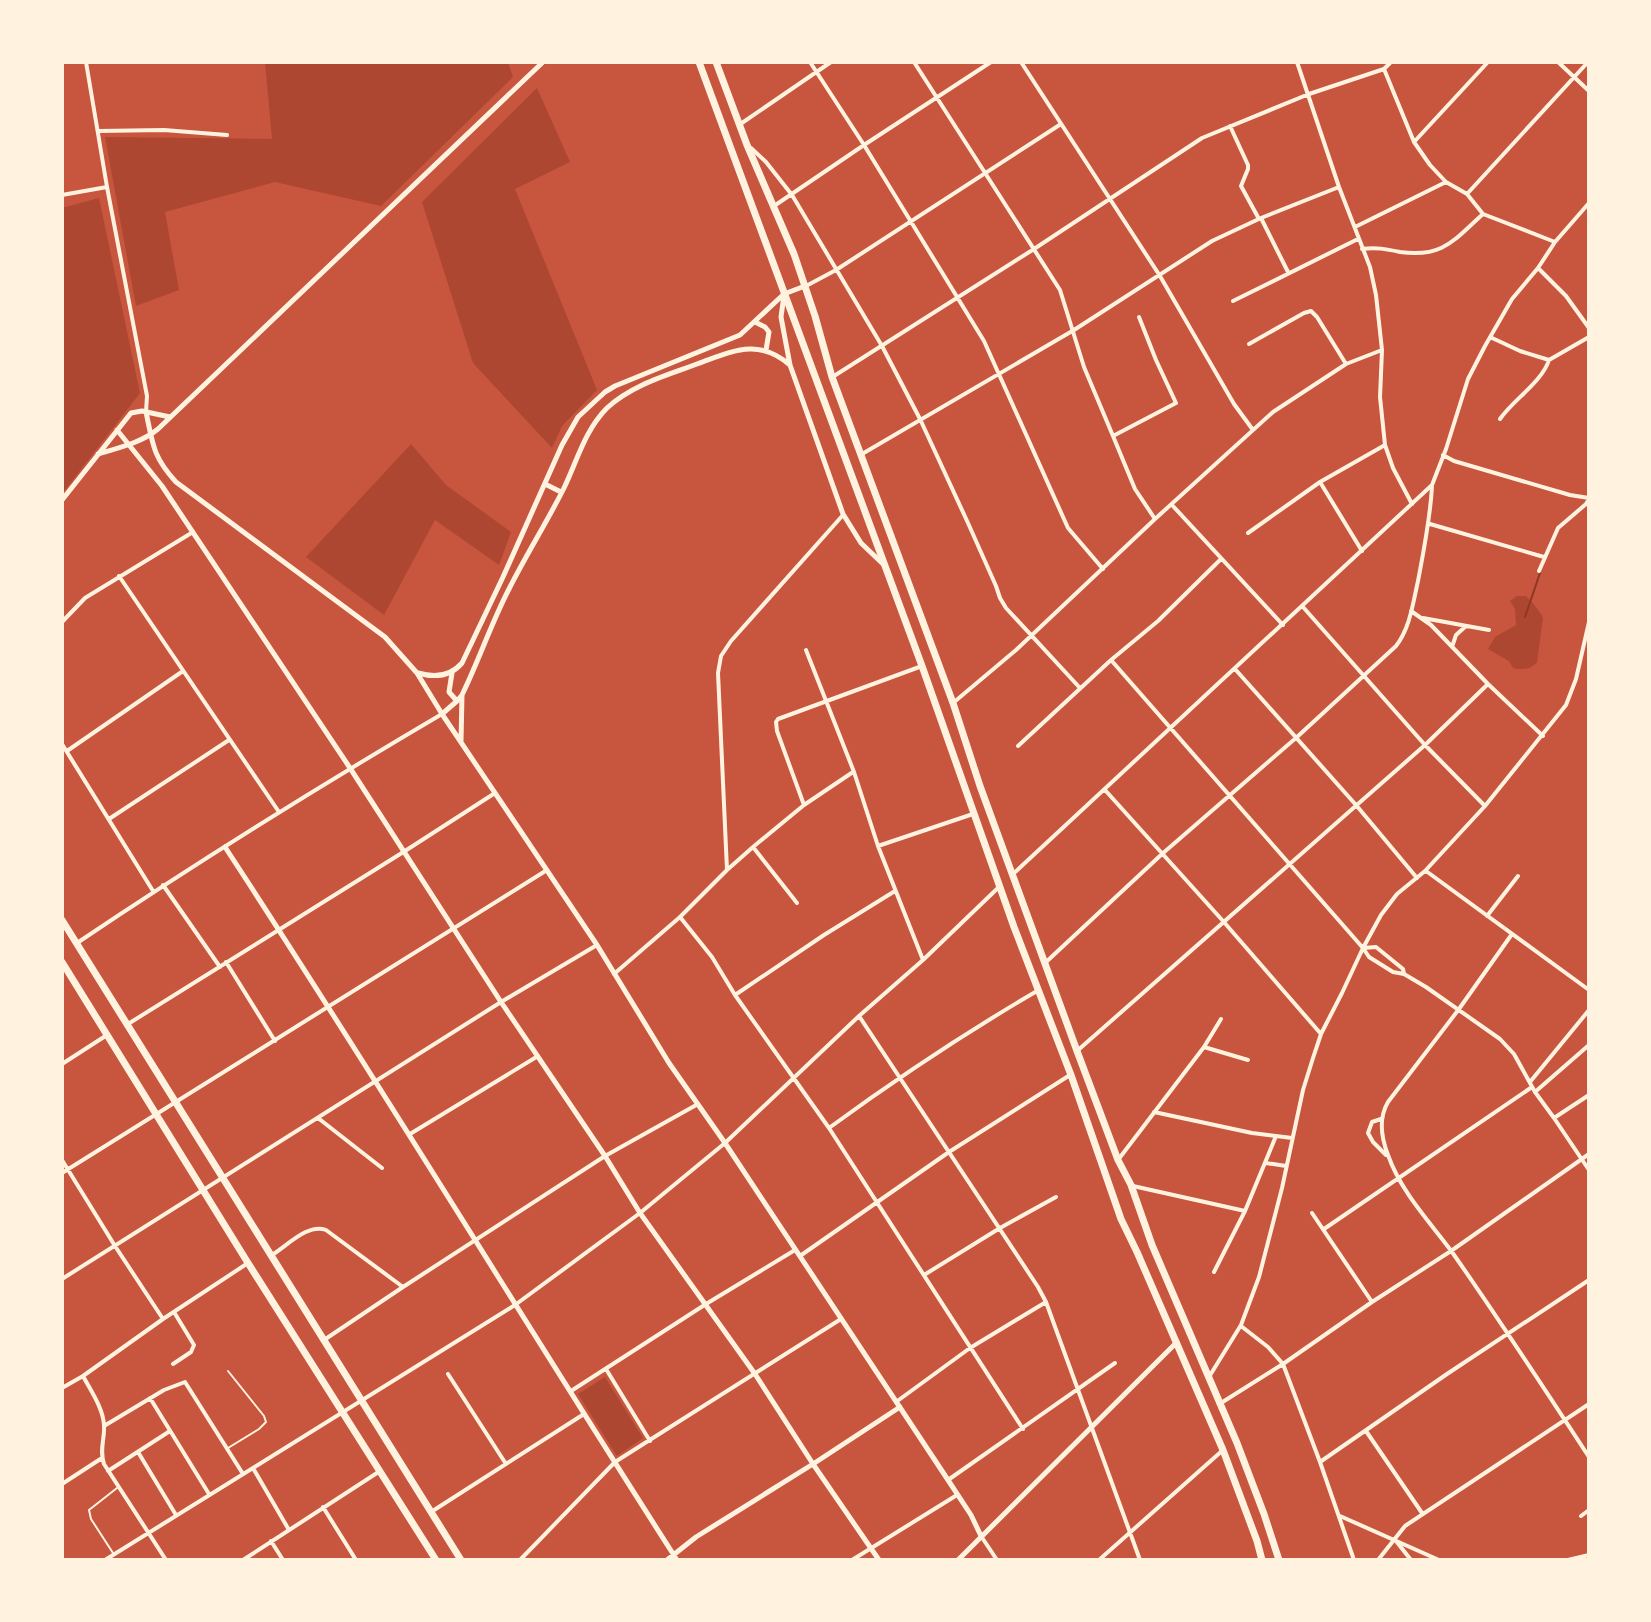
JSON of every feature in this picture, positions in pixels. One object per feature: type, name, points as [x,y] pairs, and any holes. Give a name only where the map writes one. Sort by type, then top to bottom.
[{"type":"main road","points":[[699,62],[922,666],[1121,1219],[1223,1450],[1262,1560]]},
{"type":"main road","points":[[716,62],[805,286],[832,377],[1077,1051],[1152,1245],[1221,1403],[1279,1560]]},
{"type":"main road","points":[[62,920],[461,1560]]},
{"type":"main road","points":[[62,962],[436,1560]]},
{"type":"main road","points":[[1121,1219],[1129,1227],[1135,1226],[1139,1221],[1139,1212]]},
{"type":"main road","points":[[1137,1252],[1145,1243],[1152,1245]]},
{"type":"street","points":[[86,62],[147,396],[146,412],[161,465],[176,482],[385,637],[417,673],[597,945],[641,1020],[971,1515],[997,1560]]},
{"type":"street","points":[[98,454],[151,435],[543,62]]},
{"type":"street","points":[[810,62],[958,296],[984,341],[1068,528],[1103,569]]},
{"type":"street","points":[[739,125],[831,62]]},
{"type":"street","points":[[914,62],[1060,290],[1084,367],[1135,489],[1155,519]]},
{"type":"street","points":[[774,206],[991,62]]},
{"type":"street","points":[[1021,62],[1160,276],[1234,404],[1253,430]]},
{"type":"street","points":[[1297,62],[1374,280],[1382,350],[1380,397],[1385,445],[1412,504]]},
{"type":"street","points":[[832,377],[1034,249],[1194,142],[1309,94],[1384,69],[1391,62]]},
{"type":"street","points":[[1414,142],[1488,62]]},
{"type":"street","points":[[1558,62],[1589,91]]},
{"type":"street","points":[[1467,194],[1588,62]]},
{"type":"street","points":[[1384,69],[1414,142],[1446,182],[1467,194],[1483,214],[1555,242]]},
{"type":"street","points":[[417,673],[436,676],[452,672],[462,663],[562,445],[578,417],[605,392],[740,335],[784,294],[836,270],[1061,124]]},
{"type":"street","points":[[1230,126],[1248,165],[1241,186],[1288,272]]},
{"type":"street","points":[[98,131],[164,130],[227,135]]},
{"type":"street","points":[[747,145],[766,162],[792,195],[882,346],[920,419],[1000,598],[1080,688]]},
{"type":"street","points":[[1355,227],[1446,182]]},
{"type":"street","points":[[62,195],[107,187]]},
{"type":"street","points":[[860,455],[1074,330],[1212,241],[1339,187]]},
{"type":"street","points":[[1045,963],[1162,854],[1297,737],[1401,639],[1411,611],[1430,524],[1432,485],[1468,379],[1512,299],[1589,203]]},
{"type":"street","points":[[1362,249],[1383,248],[1427,254],[1437,251],[1458,236],[1483,214]]},
{"type":"street","points":[[1233,301],[1358,239]]},
{"type":"street","points":[[1538,268],[1566,296],[1589,328]]},
{"type":"street","points":[[784,294],[781,317],[790,365],[843,514],[861,543],[883,564]]},
{"type":"street","points":[[1249,344],[1311,311],[1346,364]]},
{"type":"street","points":[[1113,436],[1176,403],[1139,317]]},
{"type":"street","points":[[755,322],[769,332],[766,350]]},
{"type":"street","points":[[1490,337],[1549,360]]},
{"type":"street","points":[[1500,419],[1544,371],[1549,360],[1589,337]]},
{"type":"street","points":[[76,944],[163,885],[442,714],[457,701],[508,591],[594,423],[620,398],[636,388],[728,353],[766,350],[790,365]]},
{"type":"street","points":[[953,703],[1006,659],[1273,412],[1346,364],[1382,350]]},
{"type":"street","points":[[62,500],[131,413],[142,411],[169,417],[173,415]]},
{"type":"street","points":[[117,430],[151,469],[405,851],[640,1213],[755,1374],[879,1560]]},
{"type":"street","points":[[1248,533],[1320,482],[1385,445]]},
{"type":"street","points":[[1443,455],[1454,461],[1589,498],[1558,528],[1539,571]]},
{"type":"street","points":[[1320,482],[1362,551]]},
{"type":"street","points":[[545,484],[561,492]]},
{"type":"street","points":[[1013,874],[1432,485]]},
{"type":"street","points":[[1172,505],[1283,625]]},
{"type":"street","points":[[727,870],[718,673],[721,656],[843,514]]},
{"type":"street","points":[[1430,524],[1544,557]]},
{"type":"street","points":[[62,622],[85,598],[193,532]]},
{"type":"street","points":[[1018,746],[1158,621],[1221,559]]},
{"type":"street","points":[[119,576],[279,812]]},
{"type":"street","points":[[1302,606],[1425,745],[1485,806]]},
{"type":"street","points":[[1411,611],[1431,625],[1543,736]]},
{"type":"street","points":[[1421,618],[1489,630]]},
{"type":"street","points":[[1209,1377],[1241,1325],[1259,1277],[1303,1090],[1321,1034],[1363,948],[1397,894],[1425,871],[1485,806],[1566,705],[1587,641],[1589,622]]},
{"type":"street","points":[[1452,647],[1456,635],[1466,626]]},
{"type":"street","points":[[806,650],[923,960]]},
{"type":"street","points":[[1111,660],[1369,957],[1393,972],[1404,974],[1459,1009],[1506,1045],[1589,1170]]},
{"type":"street","points":[[804,805],[776,722],[783,716],[922,666]]},
{"type":"street","points":[[1235,669],[1417,878]]},
{"type":"street","points":[[67,751],[183,671]]},
{"type":"street","points":[[452,672],[449,692],[457,701]]},
{"type":"street","points":[[1077,1051],[1425,745],[1488,684]]},
{"type":"street","points":[[461,742],[462,695]]},
{"type":"street","points":[[109,819],[229,740]]},
{"type":"street","points":[[62,744],[153,892]]},
{"type":"street","points":[[614,974],[680,917],[753,847],[804,805],[854,772]]},
{"type":"street","points":[[1105,790],[1321,1034]]},
{"type":"street","points":[[128,1024],[496,792]]},
{"type":"street","points":[[878,846],[973,814]]},
{"type":"street","points":[[225,847],[410,1134],[675,1557]]},
{"type":"street","points":[[753,847],[797,903]]},
{"type":"street","points":[[62,1173],[547,870]]},
{"type":"street","points":[[1425,871],[1589,990]]},
{"type":"street","points":[[1487,916],[1518,876]]},
{"type":"street","points":[[163,885],[220,967]]},
{"type":"street","points":[[105,1560],[515,1305],[640,1213],[725,1143],[1000,886]]},
{"type":"street","points":[[735,995],[895,891]]},
{"type":"street","points":[[680,917],[712,957],[735,995],[829,1128],[1023,1429]]},
{"type":"street","points":[[1512,934],[1388,1102],[1381,1119],[1384,1145],[1398,1179],[1451,1251],[1589,1457]]},
{"type":"street","points":[[62,1279],[501,1002],[597,945]]},
{"type":"street","points":[[1363,948],[1376,947],[1403,969],[1404,974]]},
{"type":"street","points":[[226,962],[275,1041]]},
{"type":"street","points":[[829,1128],[900,1076],[1039,989]]},
{"type":"street","points":[[1532,1087],[1589,1010]]},
{"type":"street","points":[[859,1016],[1030,1272],[1046,1302],[1140,1560]]},
{"type":"street","points":[[1118,1160],[1204,1047],[1221,1019]]},
{"type":"street","points":[[62,1064],[107,1035]]},
{"type":"street","points":[[1324,1229],[1589,1045]]},
{"type":"street","points":[[1204,1047],[1248,1060]]},
{"type":"street","points":[[410,1134],[539,1056]]},
{"type":"street","points":[[800,1256],[949,1152],[1071,1075]]},
{"type":"street","points":[[1554,1118],[1589,1095]]},
{"type":"street","points":[[324,1340],[605,1156],[698,1104]]},
{"type":"street","points":[[1154,1112],[1292,1138]]},
{"type":"street","points":[[318,1118],[382,1168]]},
{"type":"street","points":[[1381,1119],[1372,1122],[1368,1133],[1388,1157]]},
{"type":"street","points":[[1214,1272],[1245,1211],[1276,1136]]},
{"type":"street","points":[[1221,1403],[1451,1251],[1589,1154]]},
{"type":"street","points":[[62,1160],[163,1319]]},
{"type":"street","points":[[1266,1163],[1286,1166]]},
{"type":"street","points":[[1131,1185],[1245,1211]]},
{"type":"street","points":[[924,1275],[1056,1197]]},
{"type":"street","points":[[1312,1213],[1372,1302]]},
{"type":"street","points":[[271,1256],[311,1229],[320,1228],[403,1287]]},
{"type":"street","points":[[571,1391],[795,1250]]},
{"type":"street","points":[[62,1388],[248,1263]]},
{"type":"street","points":[[1320,1462],[1589,1280]]},
{"type":"street","points":[[667,1560],[675,1557],[696,1537],[813,1464],[970,1348],[1046,1302]]},
{"type":"street","points":[[173,1364],[191,1352],[194,1345],[174,1312]]},
{"type":"street","points":[[520,1560],[615,1462],[841,1319]]},
{"type":"street","points":[[1241,1325],[1283,1364],[1354,1560]]},
{"type":"street","points":[[958,1560],[1177,1342]]},
{"type":"street","points":[[948,1480],[1115,1363]]},
{"type":"street","points":[[606,1369],[650,1441]]},
{"type":"street","points":[[448,1374],[506,1464]]},
{"type":"street","points":[[83,1376],[98,1404],[104,1426],[102,1458],[166,1560]]},
{"type":"street","points":[[104,1426],[175,1384],[185,1382],[243,1474]]},
{"type":"street","points":[[150,1398],[209,1494]]},
{"type":"street","points":[[1378,1560],[1405,1526],[1422,1513],[1589,1404]]},
{"type":"street","points":[[431,1512],[584,1413]]},
{"type":"street","points":[[108,1471],[171,1431]]},
{"type":"street","points":[[1366,1431],[1422,1513]]},
{"type":"street","points":[[1099,1560],[1223,1450]]},
{"type":"street","points":[[138,1452],[176,1516]]},
{"type":"street","points":[[62,1484],[102,1458]]},
{"type":"street","points":[[253,1468],[289,1530]]},
{"type":"street","points":[[243,1560],[380,1471]]},
{"type":"street","points":[[852,1560],[957,1495]]},
{"type":"street","points":[[323,1507],[356,1560]]},
{"type":"street","points":[[1581,1516],[1589,1510]]},
{"type":"street","points":[[1340,1516],[1439,1560]]},
{"type":"street","points":[[1394,1539],[1411,1560]]},
{"type":"street","points":[[271,1541],[283,1560]]},
{"type":"street","points":[[1568,1560],[1589,1555]]},
{"type":"lane","points":[[227,1449],[266,1422],[228,1371]]},
{"type":"lane","points":[[114,1554],[89,1513],[90,1508],[118,1487]]},
{"type":"shaded area","points":[[265,62],[508,62],[513,77],[381,206],[275,182],[165,212],[179,290],[136,306],[105,137],[272,139]]},
{"type":"shaded area","points":[[537,88],[570,162],[515,189],[597,390],[562,426],[552,448],[473,363],[422,202]]},
{"type":"shaded area","points":[[99,198],[140,393],[62,494],[62,208]]},
{"type":"shaded area","points":[[411,444],[446,485],[511,532],[499,565],[435,520],[384,615],[306,557]]},
{"type":"shaded area","points":[[1517,596],[1526,596],[1543,618],[1537,662],[1523,669],[1513,668],[1509,661],[1488,649],[1495,637],[1516,625],[1515,609],[1510,601]]},
{"type":"shaded area","points":[[605,1377],[643,1438],[617,1456],[578,1394]]},
{"type":"waterway","points":[[1525,617],[1540,573]]}]
